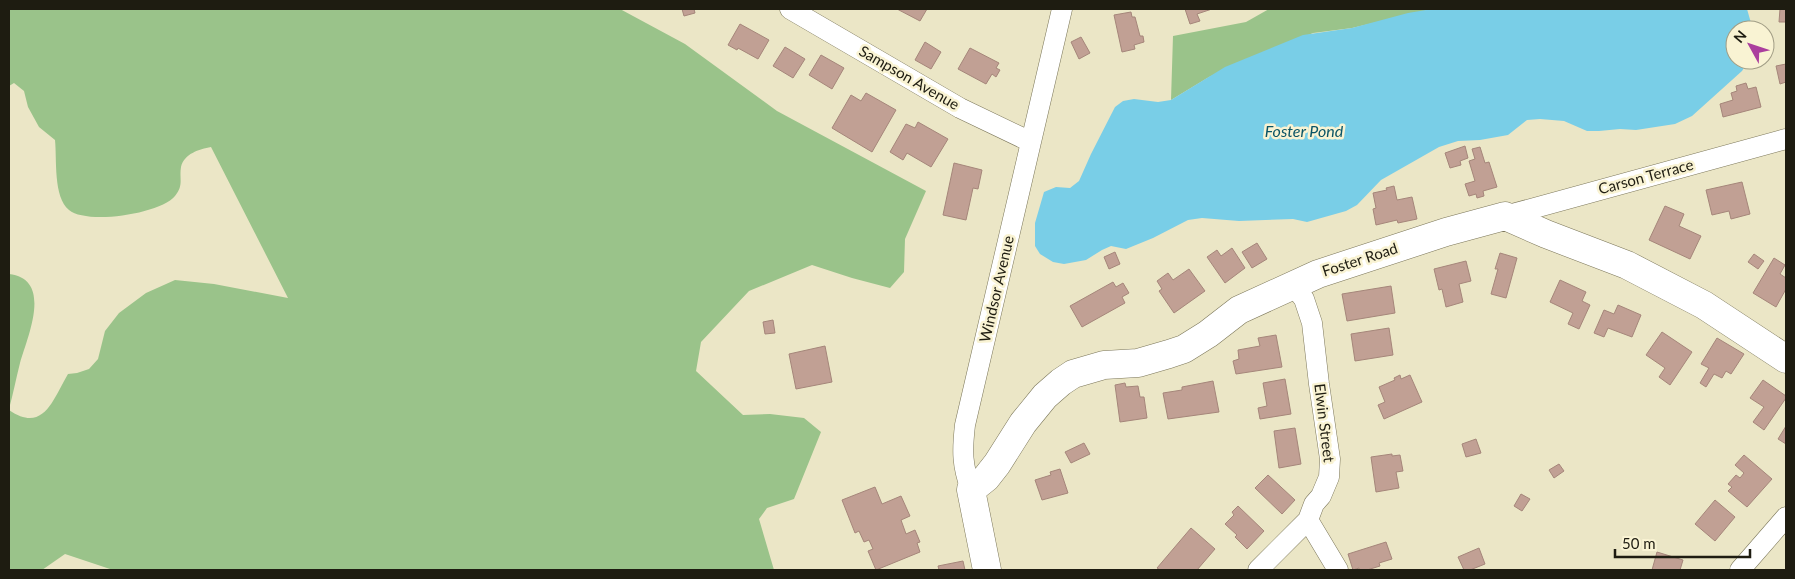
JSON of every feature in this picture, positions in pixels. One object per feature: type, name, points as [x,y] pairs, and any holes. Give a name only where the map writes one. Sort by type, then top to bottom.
[{"type":"street","name":"Sampson Avenue","points":[[790,9],[960,108],[1031,142]]},
{"type":"street","name":"Windsor Avenue","points":[[987,570],[971,490],[964,470],[965,425],[1062,9]]},
{"type":"street","name":"Carson Terrace","points":[[1505,216],[1786,139]]},
{"type":"street","name":"Foster Road","points":[[971,490],[986,478],[1023,423],[1045,396],[1060,382],[1084,370],[1104,365],[1138,363],[1184,349],[1208,334],[1239,310],[1318,274],[1446,232],[1505,216]]},
{"type":"street","points":[[1505,216],[1546,234],[1627,264],[1704,305],[1786,359]]},
{"type":"street","name":"Elwin Street","points":[[1258,570],[1308,520],[1314,504],[1321,496],[1329,478],[1330,459],[1318,384],[1312,323],[1304,299],[1293,285]]},
{"type":"street","points":[[1740,570],[1786,517]]},
{"type":"street","points":[[1308,520],[1338,570]]},
{"type":"green space","points":[[9,9],[620,9],[685,44],[777,111],[926,191],[905,239],[904,272],[890,288],[812,265],[749,291],[701,342],[696,371],[743,415],[770,414],[804,418],[821,432],[794,499],[767,508],[759,519],[774,570],[113,570],[65,554],[42,570],[9,570],[9,410],[21,416],[31,418],[39,416],[52,403],[68,374],[89,369],[98,359],[105,331],[119,313],[146,293],[175,280],[214,284],[288,298],[211,147],[197,151],[185,159],[181,167],[178,192],[167,202],[155,208],[106,217],[91,217],[69,210],[60,196],[58,187],[55,140],[39,127],[28,107],[24,91],[14,83],[9,86]]},
{"type":"green space","points":[[1269,9],[1433,9],[1352,28],[1313,33],[1209,77],[1171,100],[1173,36],[1246,22]]},
{"type":"green space","points":[[9,274],[23,278],[31,286],[34,298],[34,311],[9,409]]},
{"type":"water","name":"Foster Pond","points":[[1432,9],[1747,9],[1750,20],[1725,20],[1725,70],[1742,71],[1692,116],[1675,124],[1636,130],[1587,131],[1564,121],[1527,120],[1508,135],[1480,140],[1458,141],[1439,147],[1381,180],[1357,205],[1346,211],[1307,222],[1293,219],[1239,221],[1202,218],[1188,220],[1126,249],[1111,246],[1086,260],[1064,264],[1053,262],[1040,254],[1035,246],[1035,223],[1044,192],[1056,187],[1070,188],[1079,181],[1115,107],[1123,101],[1134,99],[1158,102],[1171,100],[1225,67],[1303,35],[1352,28],[1408,13]]},
{"type":"building","points":[[682,9],[694,9],[695,13],[684,16]]},
{"type":"building","points":[[897,9],[927,9],[920,21]]},
{"type":"building","points":[[1185,9],[1212,9],[1197,14],[1200,21],[1190,24]]},
{"type":"building","points":[[1780,9],[1786,9],[1786,22],[1779,22]]},
{"type":"building","points":[[1131,12],[1132,17],[1135,17],[1140,36],[1143,36],[1144,42],[1134,45],[1135,49],[1122,52],[1114,15]]},
{"type":"building","points":[[740,24],[769,40],[758,59],[738,48],[737,50],[728,45]]},
{"type":"building","points":[[1081,37],[1090,53],[1079,59],[1071,42]]},
{"type":"building","points":[[925,42],[941,52],[931,69],[915,60]]},
{"type":"building","points":[[785,47],[805,59],[793,78],[773,66]]},
{"type":"building","points":[[970,48],[999,63],[996,68],[1000,70],[996,77],[992,74],[986,84],[958,69]]},
{"type":"building","points":[[821,55],[844,68],[832,89],[809,75]]},
{"type":"building","points":[[1786,64],[1786,82],[1780,84],[1776,66]]},
{"type":"building","points":[[1746,83],[1748,89],[1756,87],[1761,107],[1723,117],[1720,104],[1733,100],[1731,93],[1737,91],[1736,86]]},
{"type":"building","points":[[866,93],[896,110],[872,152],[832,128],[851,95],[861,101]]},
{"type":"building","points":[[918,122],[948,139],[931,167],[907,153],[903,160],[890,152],[906,124],[915,128]]},
{"type":"building","points":[[1465,146],[1468,158],[1460,161],[1461,165],[1450,168],[1445,153]]},
{"type":"building","points":[[1480,147],[1485,163],[1489,162],[1497,187],[1483,191],[1484,196],[1477,198],[1476,194],[1469,196],[1465,184],[1475,181],[1469,161],[1475,159],[1472,149]]},
{"type":"building","points":[[954,163],[982,170],[978,189],[973,188],[966,220],[943,215]]},
{"type":"building","points":[[1742,182],[1750,214],[1731,219],[1729,211],[1712,215],[1706,190]]},
{"type":"building","points":[[1394,186],[1397,200],[1412,197],[1417,219],[1398,223],[1397,220],[1376,225],[1373,209],[1376,208],[1373,193],[1387,190],[1386,188]]},
{"type":"building","points":[[1665,206],[1684,214],[1679,226],[1701,236],[1690,259],[1649,240]]},
{"type":"building","points":[[1257,243],[1267,259],[1252,268],[1242,252]]},
{"type":"building","points":[[1232,248],[1245,268],[1225,283],[1207,257],[1217,250],[1221,256]]},
{"type":"building","points":[[1115,252],[1120,264],[1109,269],[1104,257]]},
{"type":"building","points":[[1500,253],[1517,258],[1506,298],[1491,294]]},
{"type":"building","points":[[1754,254],[1764,261],[1758,269],[1748,262]]},
{"type":"building","points":[[1774,258],[1785,265],[1780,274],[1786,278],[1786,289],[1776,307],[1753,293]]},
{"type":"building","points":[[1466,261],[1471,281],[1459,284],[1463,302],[1446,307],[1442,289],[1439,290],[1434,269]]},
{"type":"building","points":[[1189,269],[1205,291],[1174,313],[1159,291],[1162,289],[1157,281],[1168,273],[1173,280]]},
{"type":"building","points":[[1560,280],[1586,292],[1582,301],[1590,305],[1579,329],[1568,324],[1573,313],[1550,302]]},
{"type":"building","points":[[1113,282],[1116,287],[1123,283],[1129,293],[1122,297],[1125,303],[1082,327],[1070,306]]},
{"type":"building","points":[[1391,286],[1395,313],[1347,321],[1342,294]]},
{"type":"building","points":[[1618,305],[1641,315],[1632,337],[1608,328],[1604,337],[1594,333],[1604,310],[1614,314]]},
{"type":"building","points":[[773,320],[775,333],[765,334],[763,322]]},
{"type":"building","points":[[1389,328],[1393,355],[1355,361],[1351,334]]},
{"type":"building","points":[[1662,332],[1692,352],[1670,385],[1659,377],[1665,368],[1646,355]]},
{"type":"building","points":[[1276,335],[1282,367],[1236,374],[1233,361],[1239,359],[1238,350],[1260,346],[1258,338]]},
{"type":"building","points":[[1717,338],[1744,354],[1731,374],[1726,371],[1722,378],[1714,374],[1706,387],[1700,383],[1709,368],[1701,364]]},
{"type":"building","points":[[825,346],[832,382],[796,389],[789,354]]},
{"type":"building","points":[[1400,375],[1401,379],[1410,375],[1422,402],[1384,419],[1378,405],[1385,402],[1379,387],[1395,380],[1394,378]]},
{"type":"building","points":[[1285,379],[1291,414],[1260,419],[1258,408],[1267,406],[1263,383]]},
{"type":"building","points":[[1763,380],[1786,396],[1764,430],[1753,422],[1764,407],[1750,398]]},
{"type":"building","points":[[1213,381],[1219,412],[1168,419],[1163,393],[1182,390],[1182,387]]},
{"type":"building","points":[[1125,383],[1126,387],[1138,386],[1140,397],[1144,397],[1147,418],[1120,422],[1115,385]]},
{"type":"building","points":[[1786,426],[1786,444],[1778,439]]},
{"type":"building","points":[[1295,428],[1301,464],[1279,468],[1274,431]]},
{"type":"building","points":[[1476,439],[1481,453],[1466,457],[1462,444]]},
{"type":"building","points":[[1084,443],[1090,454],[1071,463],[1065,452]]},
{"type":"building","points":[[1392,454],[1392,456],[1400,455],[1403,471],[1396,472],[1399,488],[1376,492],[1371,457]]},
{"type":"building","points":[[1744,455],[1772,479],[1747,507],[1728,491],[1732,487],[1728,484],[1736,475],[1740,478],[1744,473],[1735,465]]},
{"type":"building","points":[[1559,464],[1564,471],[1554,478],[1549,470]]},
{"type":"building","points":[[1060,469],[1068,493],[1042,500],[1035,480],[1051,475],[1050,472]]},
{"type":"building","points":[[1268,475],[1295,500],[1282,514],[1255,488]]},
{"type":"building","points":[[875,487],[882,504],[901,496],[910,516],[901,520],[906,534],[915,530],[920,542],[917,543],[920,552],[876,570],[868,551],[873,549],[869,540],[864,542],[859,531],[855,533],[842,500]]},
{"type":"building","points":[[1521,494],[1530,499],[1522,511],[1514,506]]},
{"type":"building","points":[[1715,500],[1735,517],[1715,541],[1695,524]]},
{"type":"building","points":[[1238,506],[1264,531],[1247,549],[1235,537],[1237,535],[1225,524],[1234,515],[1232,512]]},
{"type":"building","points":[[1191,528],[1215,549],[1197,570],[1160,570],[1157,568]]},
{"type":"building","points":[[1386,542],[1392,559],[1379,563],[1380,566],[1367,570],[1359,570],[1359,568],[1353,570],[1348,554]]},
{"type":"building","points":[[1479,548],[1485,564],[1470,570],[1464,570],[1458,557]]},
{"type":"building","points":[[1657,552],[1683,560],[1680,570],[1652,570]]},
{"type":"building","points":[[963,561],[965,570],[939,570],[938,566]]}]
